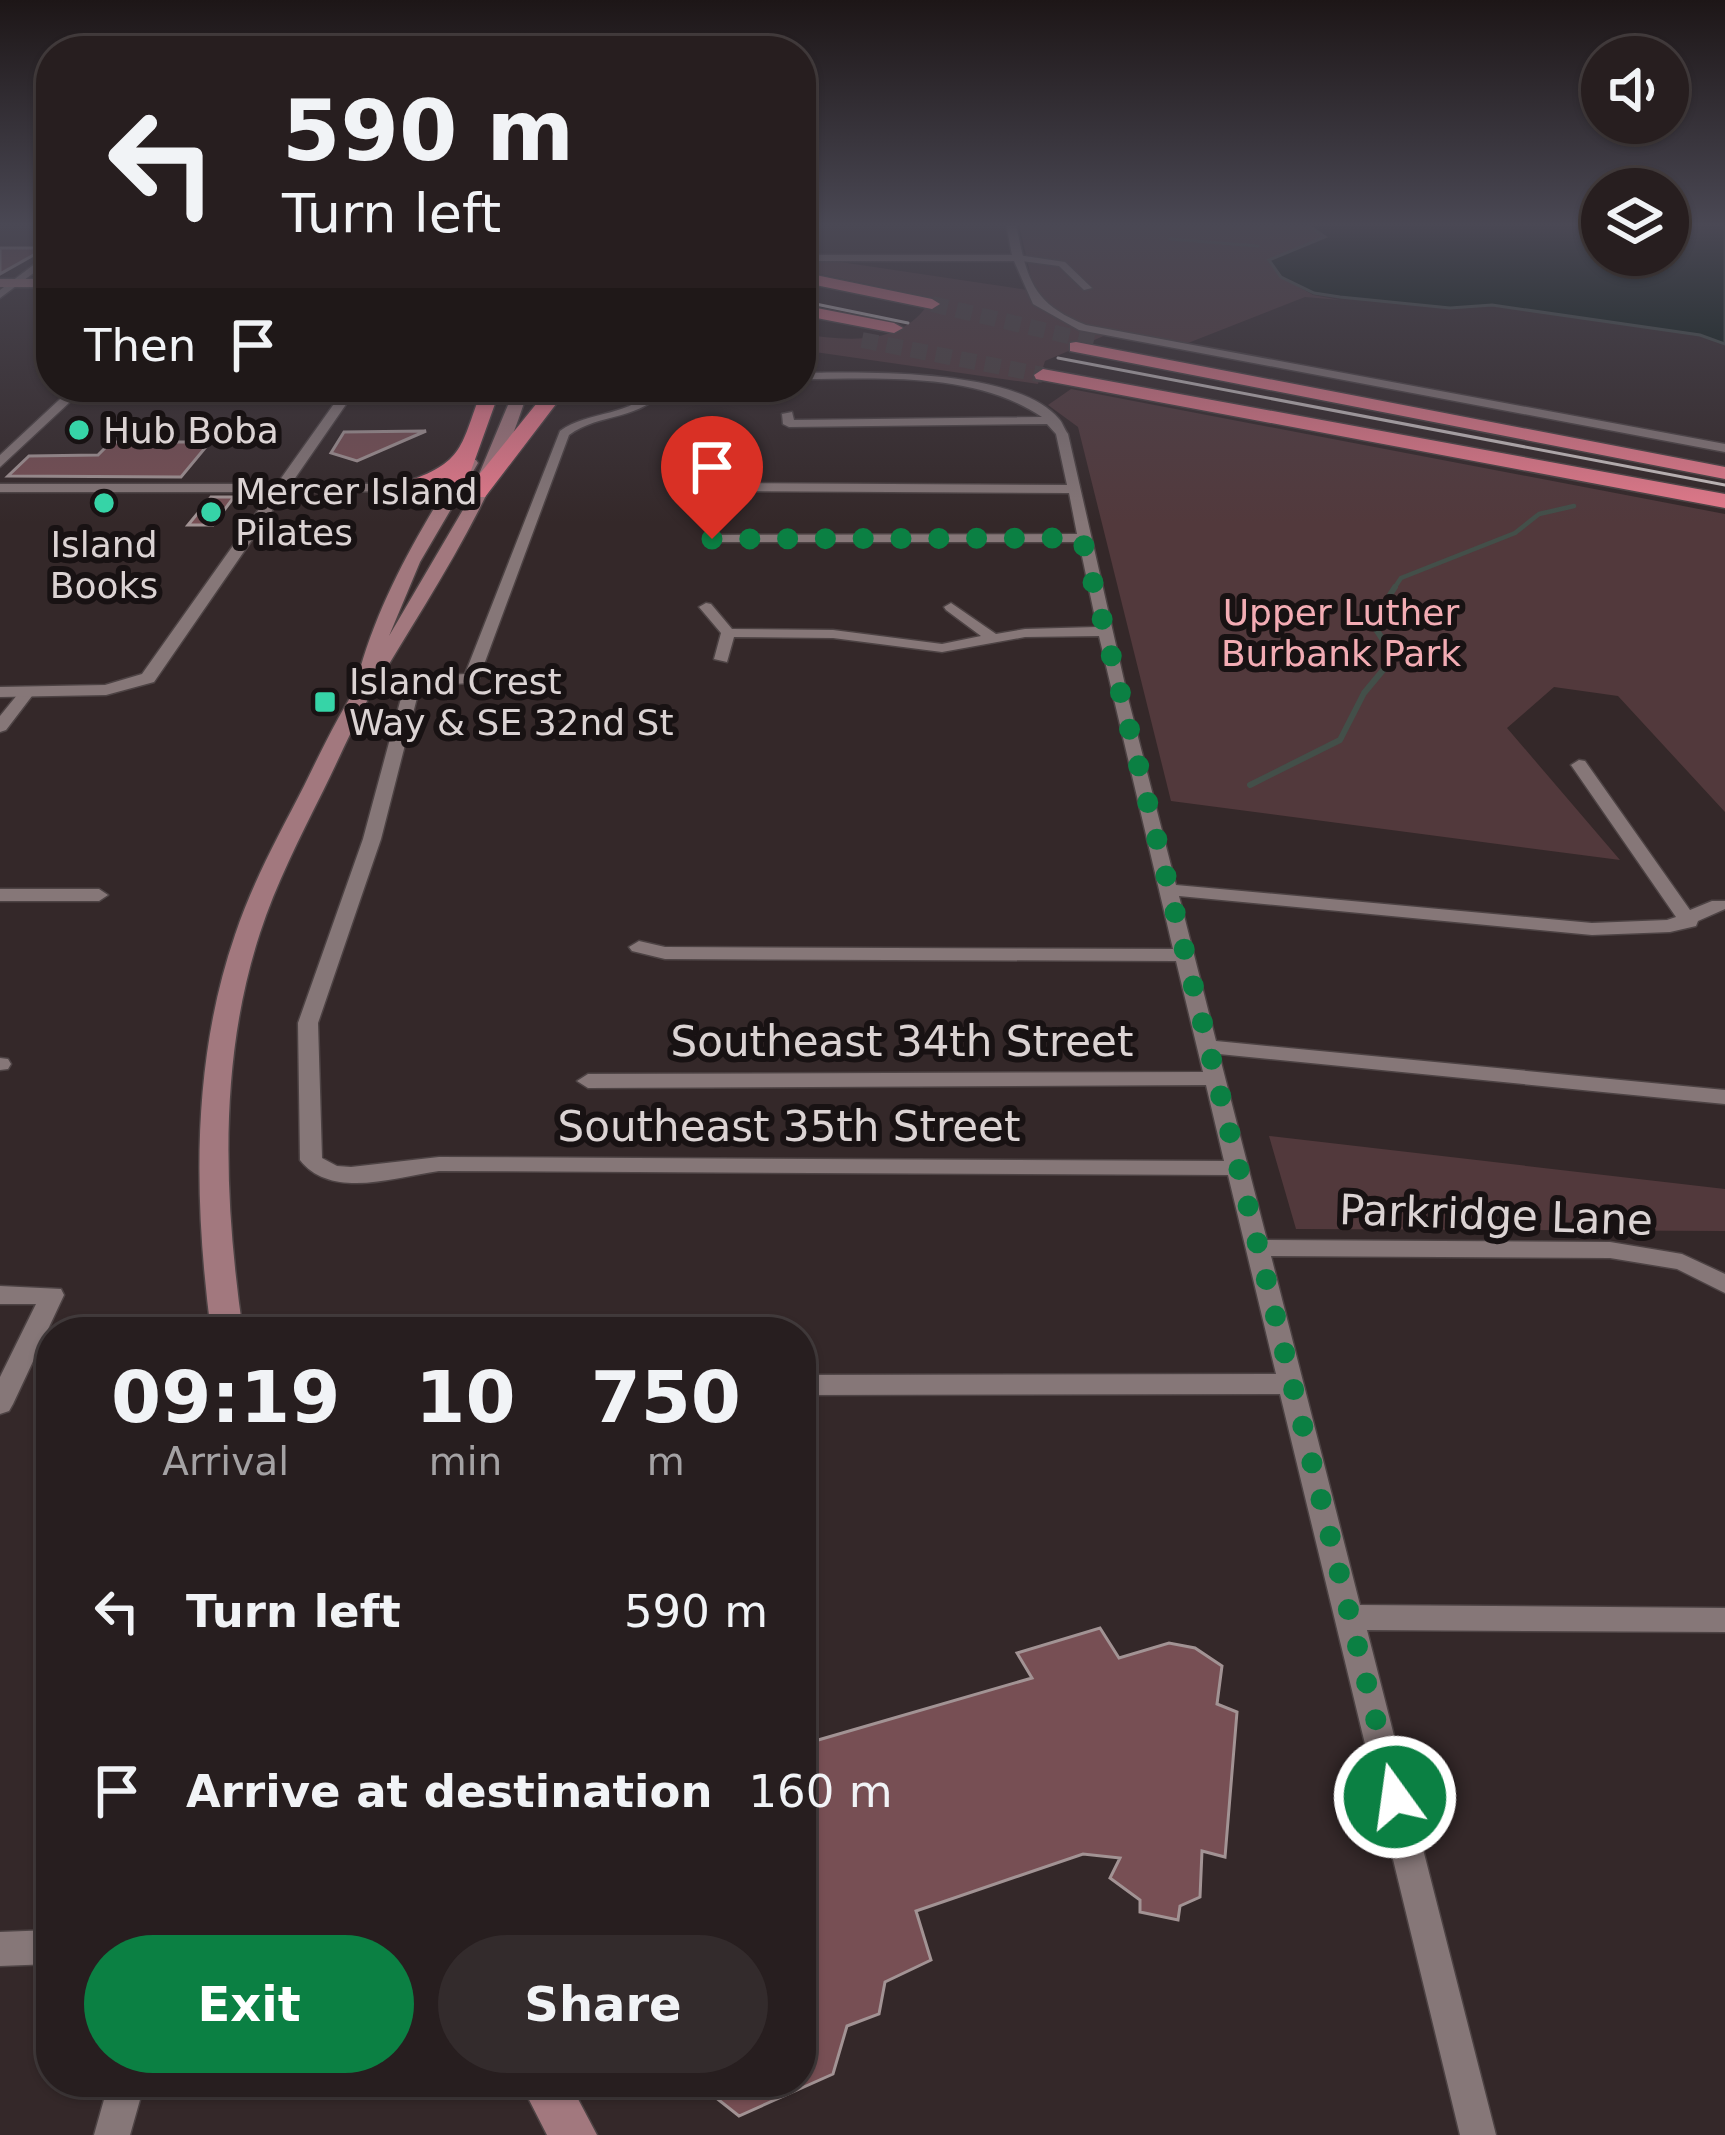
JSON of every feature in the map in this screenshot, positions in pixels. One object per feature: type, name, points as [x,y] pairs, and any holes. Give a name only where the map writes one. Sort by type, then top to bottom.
[{"type":"highway","points":[[871,324],[893,328]]},
{"type":"highway","points":[[816,328],[867,338]]},
{"type":"highway","points":[[1085,345],[1327,399],[1725,473]]},
{"type":"highway","points":[[1646,486],[1046,368],[1725,501]]},
{"type":"highway","points":[[410,488],[448,476],[460,464],[485,402]]},
{"type":"highway","points":[[466,490],[546,402]]},
{"type":"highway","points":[[460,464],[466,490]]},
{"type":"main road","points":[[226,1317],[212,1180],[219,1076],[234,978],[280,853],[366,685],[399,638],[466,490],[515,402]]},
{"type":"main road","points":[[410,488],[434,498],[438,508]]},
{"type":"main road","points":[[366,685],[379,630],[438,508],[466,490]]},
{"type":"main road","points":[[551,2097],[573,2135]]},
{"type":"street","points":[[1073,324],[1136,340],[1725,448]]},
{"type":"street","points":[[816,377],[965,385],[1013,397],[1054,420],[1478,2135]]},
{"type":"street","points":[[0,463],[64,402]]},
{"type":"street","points":[[0,692],[106,690],[141,683],[158,668],[342,402]]},
{"type":"street","points":[[366,685],[471,678],[564,433],[577,423],[647,402]]},
{"type":"street","points":[[788,414],[789,424],[1054,420]]},
{"type":"street","points":[[0,434],[31,434]]},
{"type":"street","points":[[709,445],[703,483],[714,487],[1070,490]]},
{"type":"street","points":[[0,488],[410,488]]},
{"type":"street","points":[[712,539],[1082,538]]},
{"type":"street","points":[[706,607],[728,633],[833,634],[942,648],[1040,632],[1104,631]]},
{"type":"street","points":[[951,607],[994,639]]},
{"type":"street","points":[[722,659],[728,633]]},
{"type":"street","name":"Southeast 35th Street","points":[[413,684],[372,839],[308,1023],[311,1160],[320,1173],[340,1179],[376,1169],[439,1164],[1239,1168]]},
{"type":"street","points":[[0,727],[27,692]]},
{"type":"street","points":[[1579,765],[1689,922]]},
{"type":"street","points":[[1169,890],[1592,929],[1689,922],[1719,904]]},
{"type":"street","points":[[0,895],[99,895]]},
{"type":"street","points":[[639,946],[665,953],[1185,955]]},
{"type":"street","points":[[1208,1047],[1725,1097]]},
{"type":"street","name":"Southeast 34th Street","points":[[588,1081],[1216,1078]]},
{"type":"street","name":"Parkridge Lane","points":[[1259,1247],[1610,1250],[1682,1262],[1725,1284]]},
{"type":"street","points":[[0,1295],[52,1295],[42,1317]]},
{"type":"street","points":[[0,1404],[36,1329]]},
{"type":"street","points":[[816,1385],[1293,1384]]},
{"type":"street","points":[[1352,1618],[1725,1620]]},
{"type":"street","points":[[0,1948],[36,1947]]},
{"type":"street","points":[[112,2135],[123,2097]]},
{"type":"green space","points":[[1237,324],[1183,345],[1113,332],[1045,361],[1038,384],[816,352],[816,336],[874,337],[906,325]]},
{"type":"green space","name":"Upper Luther Burbank Park","points":[[1071,389],[1725,514],[1725,812],[1618,696],[1554,687],[1507,728],[1620,860],[1171,801],[1078,427],[1048,405]]},
{"type":"green space","points":[[1269,1136],[1725,1189],[1725,1231],[1296,1229]]},
{"type":"shaded area","points":[[1621,324],[1725,324],[1725,344],[1700,335]]},
{"type":"building","points":[[426,431],[357,461],[331,453],[344,432]]},
{"type":"building","points":[[111,442],[210,442],[181,477],[8,476],[29,456],[98,455]]},
{"type":"building","name":"Mercer Island Pilates","points":[[211,497],[234,497],[213,525],[188,525]]},
{"type":"building","points":[[1100,1628],[1119,1658],[1169,1643],[1195,1648],[1222,1666],[1217,1704],[1237,1712],[1225,1857],[1202,1851],[1200,1897],[1180,1906],[1178,1920],[1140,1912],[1140,1900],[1110,1878],[1120,1858],[1083,1854],[916,1911],[931,1960],[885,1982],[879,2014],[847,2026],[833,2074],[816,2082],[816,1741],[1032,1678],[1017,1653]]},
{"type":"building","points":[[715,2097],[782,2097],[739,2116]]},
{"type":"waterway","points":[[1395,587],[1401,578],[1515,533],[1539,514],[1574,506]]},
{"type":"waterway","points":[[1250,785],[1340,740],[1364,693],[1394,657],[1372,623],[1395,587]]},
{"type":"tunnel","points":[[1016,324],[1094,342]]},
{"type":"tunnel","points":[[862,340],[1043,375]]},
{"type":"tram line","points":[[1058,358],[1725,485]]},
{"type":"place","name":"Hub Boba","points":[[79,430]]},
{"type":"place","name":"Island Books","points":[[104,503]]},
{"type":"place","name":"Mercer Island Pilates","points":[[211,512]]},
{"type":"place","name":"Island Crest Way & SE 32nd St","points":[[325,702]]},
{"type":"route","points":[[712,539],[1082,538],[1395,1797]]}]
